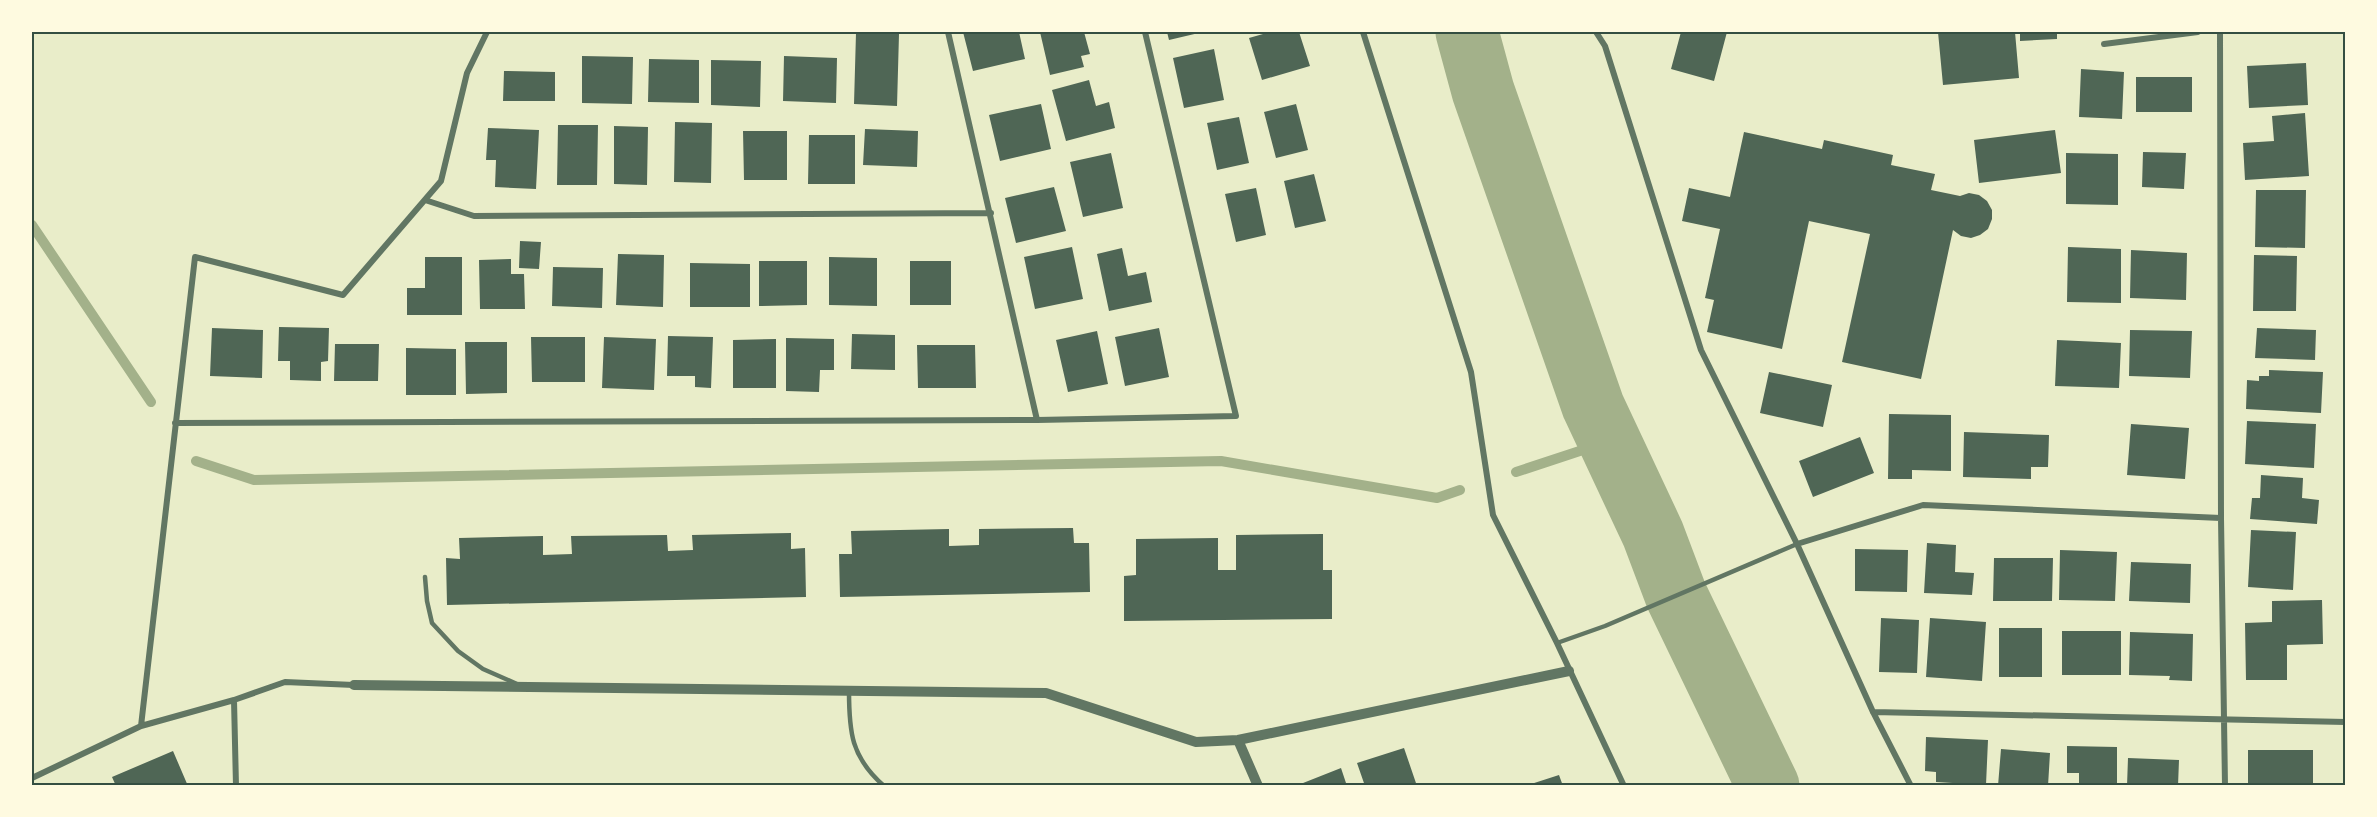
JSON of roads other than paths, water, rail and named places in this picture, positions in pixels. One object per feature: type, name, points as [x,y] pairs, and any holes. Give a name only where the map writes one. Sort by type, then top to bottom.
[{"type":"street","points":[[141,726],[195,257],[343,295],[441,181],[467,73],[487,32]]},
{"type":"street","points":[[948,32],[1037,420]]},
{"type":"street","points":[[175,423],[1037,420],[1236,416],[1145,32]]},
{"type":"street","points":[[1364,32],[1471,372],[1493,515],[1557,643],[1624,786]]},
{"type":"street","points":[[1596,32],[1605,46],[1701,350],[1797,544],[1874,712],[1911,786]]},
{"type":"street","points":[[2104,44],[2199,32]]},
{"type":"street","points":[[2220,32],[2221,518],[2225,786]]},
{"type":"street","points":[[425,200],[474,216],[991,213]]},
{"type":"street","points":[[1797,544],[1923,505],[2221,518]]},
{"type":"street","points":[[32,778],[141,726],[234,700],[285,681],[354,685],[1046,693],[1196,742],[1238,740],[1569,671]]},
{"type":"street","points":[[234,700],[236,786]]},
{"type":"street","points":[[1874,712],[2346,722]]},
{"type":"street","points":[[1238,740],[1258,786]]},
{"type":"lane","points":[[1557,643],[1605,626],[1797,544]]},
{"type":"lane","points":[[425,577],[432,623],[458,651],[483,669],[525,687]]},
{"type":"lane","points":[[849,691],[849,728],[857,754],[884,786]]},
{"type":"waterway","points":[[1467,32],[1483,91],[1593,406],[1653,534],[1676,595],[1768,786]]},
{"type":"waterway","points":[[32,225],[151,402]]},
{"type":"waterway","points":[[1516,472],[1610,441]]},
{"type":"waterway","points":[[196,461],[254,480],[1221,461],[1437,498],[1460,490]]}]
